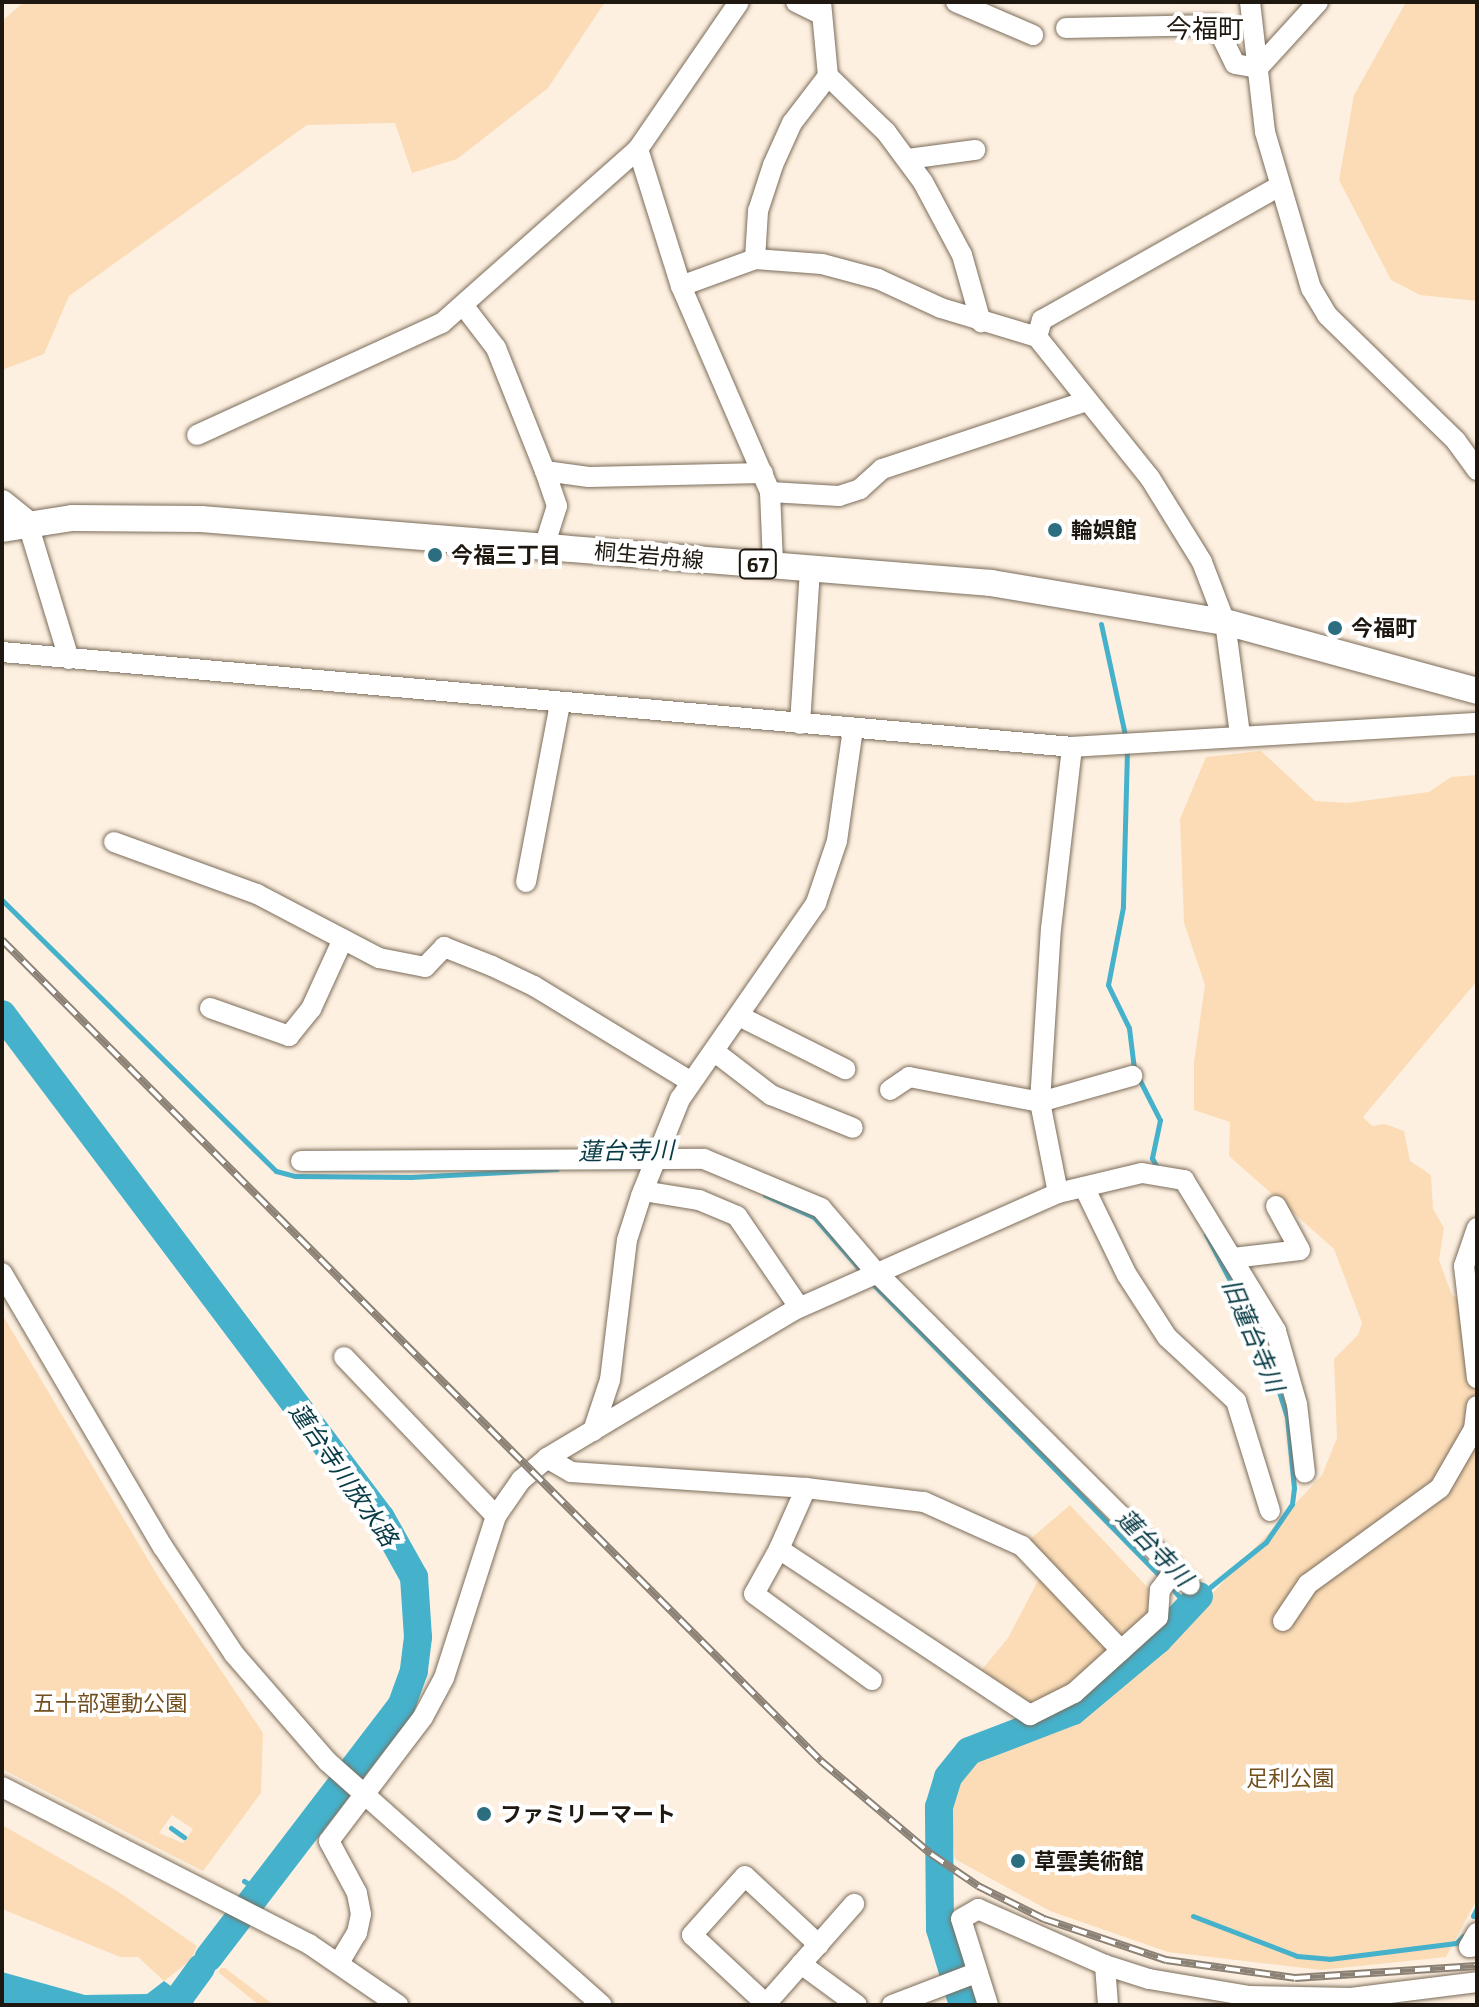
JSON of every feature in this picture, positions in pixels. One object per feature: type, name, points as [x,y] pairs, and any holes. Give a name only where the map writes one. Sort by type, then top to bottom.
[{"type":"main road","points":[[2,503],[28,524]]},
{"type":"main road","name":"桐生岩舟線","points":[[2,529],[72,518],[201,519],[1050,589],[1225,622],[1477,691]]},
{"type":"street","points":[[197,435],[442,323],[638,149],[739,2]]},
{"type":"street","points":[[796,2],[820,7],[828,76],[908,159],[962,255],[981,322]]},
{"type":"street","points":[[956,2],[1033,35]]},
{"type":"street","points":[[1250,2],[1278,187],[1299,256],[1327,315],[1474,460]]},
{"type":"street","points":[[1258,68],[1318,2]]},
{"type":"street","points":[[1066,28],[1216,25],[1235,64],[1258,68]]},
{"type":"street","points":[[755,259],[758,211],[773,165],[792,123],[828,76]]},
{"type":"street","points":[[638,149],[681,286],[766,482],[773,565]]},
{"type":"street","points":[[908,159],[975,150]]},
{"type":"street","points":[[1037,337],[1042,320],[1278,187]]},
{"type":"street","points":[[681,286],[755,259],[822,264],[878,279],[981,322],[1037,337],[1150,478],[1202,562],[1225,622],[1240,734]]},
{"type":"street","points":[[463,305],[496,348],[557,506],[544,547]]},
{"type":"street","points":[[545,471],[589,477],[766,482],[839,496],[860,489],[882,469],[1087,401]]},
{"type":"street","points":[[28,524],[69,659]]},
{"type":"street","points":[[800,724],[810,569]]},
{"type":"street","points":[[2,652],[1072,747],[1240,734],[1477,723]]},
{"type":"street","points":[[526,882],[560,703]]},
{"type":"street","points":[[593,1431],[610,1380],[627,1240],[643,1191],[691,1082],[715,1052],[816,903],[837,841],[853,729]]},
{"type":"street","points":[[1058,1193],[1040,1102],[1051,929],[1072,747]]},
{"type":"street","points":[[114,842],[257,894],[379,958],[425,967],[444,947],[492,966],[534,986],[691,1082]]},
{"type":"street","points":[[210,1008],[289,1036],[311,1009],[343,939]]},
{"type":"street","points":[[739,1016],[845,1069]]},
{"type":"street","points":[[715,1052],[771,1095],[853,1128]]},
{"type":"street","points":[[890,1090],[909,1077],[1040,1102],[1132,1076]]},
{"type":"street","points":[[301,1161],[657,1156],[704,1159],[821,1208],[874,1270],[1190,1585]]},
{"type":"street","points":[[340,1961],[357,1933],[361,1914],[357,1893],[329,1841],[360,1791],[423,1717],[444,1678],[496,1516],[521,1480],[547,1458],[799,1307],[874,1270],[1058,1193],[1142,1173],[1184,1180],[1276,1331],[1297,1404],[1305,1473]]},
{"type":"street","points":[[1084,1187],[1127,1275],[1167,1337],[1236,1401],[1270,1511]]},
{"type":"street","points":[[643,1191],[699,1200],[737,1216],[799,1307]]},
{"type":"street","points":[[1233,1258],[1300,1250],[1276,1206]]},
{"type":"street","points":[[1477,1228],[1464,1266],[1477,1378]]},
{"type":"street","points":[[2,1273],[201,1606],[234,1654],[328,1762],[602,2005]]},
{"type":"street","points":[[344,1357],[496,1516]]},
{"type":"street","points":[[1283,1621],[1308,1584],[1440,1488],[1474,1429],[1477,1406]]},
{"type":"street","points":[[547,1458],[571,1472],[806,1488],[924,1502],[1022,1546],[1121,1650]]},
{"type":"street","points":[[806,1488],[779,1549],[754,1594],[872,1680]]},
{"type":"street","points":[[779,1549],[1030,1715],[1074,1693],[1158,1617],[1160,1590],[1175,1570]]},
{"type":"street","points":[[2,1787],[340,1961],[398,2005]]},
{"type":"street","points":[[819,1945],[745,1876],[692,1935],[765,2004],[819,1945],[854,1904]]},
{"type":"street","points":[[988,2005],[970,1975],[961,1919],[978,1909],[1105,1965],[1251,2000],[1439,1996],[1477,1982]]},
{"type":"street","points":[[1477,1933],[1469,1947],[1477,1946]]},
{"type":"street","points":[[801,1964],[857,2005]]},
{"type":"street","points":[[1105,1965],[1108,2005]]},
{"type":"street","points":[[892,2005],[935,1992],[970,1975]]},
{"type":"green space","points":[[24,2],[605,2],[548,88],[457,159],[412,173],[395,123],[307,125],[69,296],[44,354],[2,370],[2,21]]},
{"type":"green space","points":[[1406,2],[1477,2],[1477,301],[1420,295],[1391,280],[1339,180],[1354,95]]},
{"type":"green space","name":"足利公園","points":[[1261,751],[1315,801],[1347,803],[1429,792],[1451,777],[1477,775],[1477,981],[1363,1117],[1372,1126],[1385,1124],[1404,1131],[1410,1161],[1431,1175],[1433,1209],[1444,1228],[1439,1260],[1452,1295],[1477,1308],[1477,1899],[1446,1957],[1321,1970],[1168,1952],[1050,1911],[955,1859],[950,1819],[956,1786],[980,1755],[1061,1725],[975,1678],[1008,1638],[1044,1569],[1022,1546],[1070,1505],[1183,1625],[1322,1475],[1337,1438],[1334,1359],[1358,1335],[1362,1323],[1334,1249],[1229,1156],[1230,1122],[1194,1110],[1194,1062],[1205,985],[1184,923],[1180,819],[1206,757]]},
{"type":"green space","name":"五十部運動公園","points":[[2,1314],[159,1578],[263,1733],[261,1793],[203,1871],[2,1769]],"holes":[[[172,1815],[193,1829],[183,1843],[159,1833]]]},
{"type":"green space","points":[[2,1825],[114,1889],[197,1946],[191,1960],[164,1981],[138,1957],[120,1957],[2,1909]]},
{"type":"green space","points":[[221,1968],[274,2005],[259,2005],[218,1972]]},
{"type":"water","points":[[2,1972],[85,1995],[147,1994],[164,1981],[197,2005],[2,2005]]},
{"type":"waterway","name":"旧蓮台寺川","points":[[1101,624],[1126,740]]},
{"type":"waterway","name":"旧蓮台寺川","points":[[1127,750],[1123,907],[1108,985],[1129,1028],[1134,1069],[1160,1120],[1152,1158],[1159,1171]]},
{"type":"waterway","name":"蓮台寺川","points":[[2,900],[276,1171],[295,1176],[411,1177],[557,1169]]},
{"type":"waterway","name":"蓮台寺川放水路","points":[[2,1014],[381,1518],[414,1577],[418,1637],[414,1671],[401,1706],[208,1958]]},
{"type":"waterway","name":"蓮台寺川","points":[[765,1195],[814,1217],[864,1274]]},
{"type":"waterway","name":"旧蓮台寺川","points":[[1199,1596],[1266,1542],[1292,1504],[1294,1488],[1287,1417],[1265,1348],[1206,1234]]},
{"type":"waterway","name":"蓮台寺川","points":[[871,1282],[1161,1577]]},
{"type":"waterway","name":"蓮台寺川","points":[[1171,1587],[1187,1606]]},
{"type":"waterway","name":"旧蓮台寺川","points":[[963,2005],[940,1929],[939,1807],[948,1777],[969,1751],[1073,1711],[1158,1640],[1199,1596]]},
{"type":"waterway","points":[[171,1828],[184,1837]]},
{"type":"waterway","points":[[244,1881],[259,1890]]},
{"type":"waterway","points":[[1473,1916],[1477,1908]]},
{"type":"waterway","points":[[1193,1916],[1297,1956],[1329,1959],[1456,1943],[1463,1936]]},
{"type":"waterway","name":"蓮台寺川放水路","points":[[174,2005],[201,1968]]},
{"type":"railway","points":[[2,940],[821,1761],[931,1854],[978,1886],[1044,1919],[1166,1960],[1295,1978],[1477,1966]]},
{"type":"place","name":"輪娯館","points":[[1055,530]]},
{"type":"place","name":"今福三丁目","points":[[435,555]]},
{"type":"place","name":"今福町","points":[[1335,628]]},
{"type":"place","name":"ファミリーマート","points":[[484,1814]]},
{"type":"place","name":"草雲美術館","points":[[1018,1861]]},
{"type":"district","name":"今福町","points":[[1205,28]]}]
